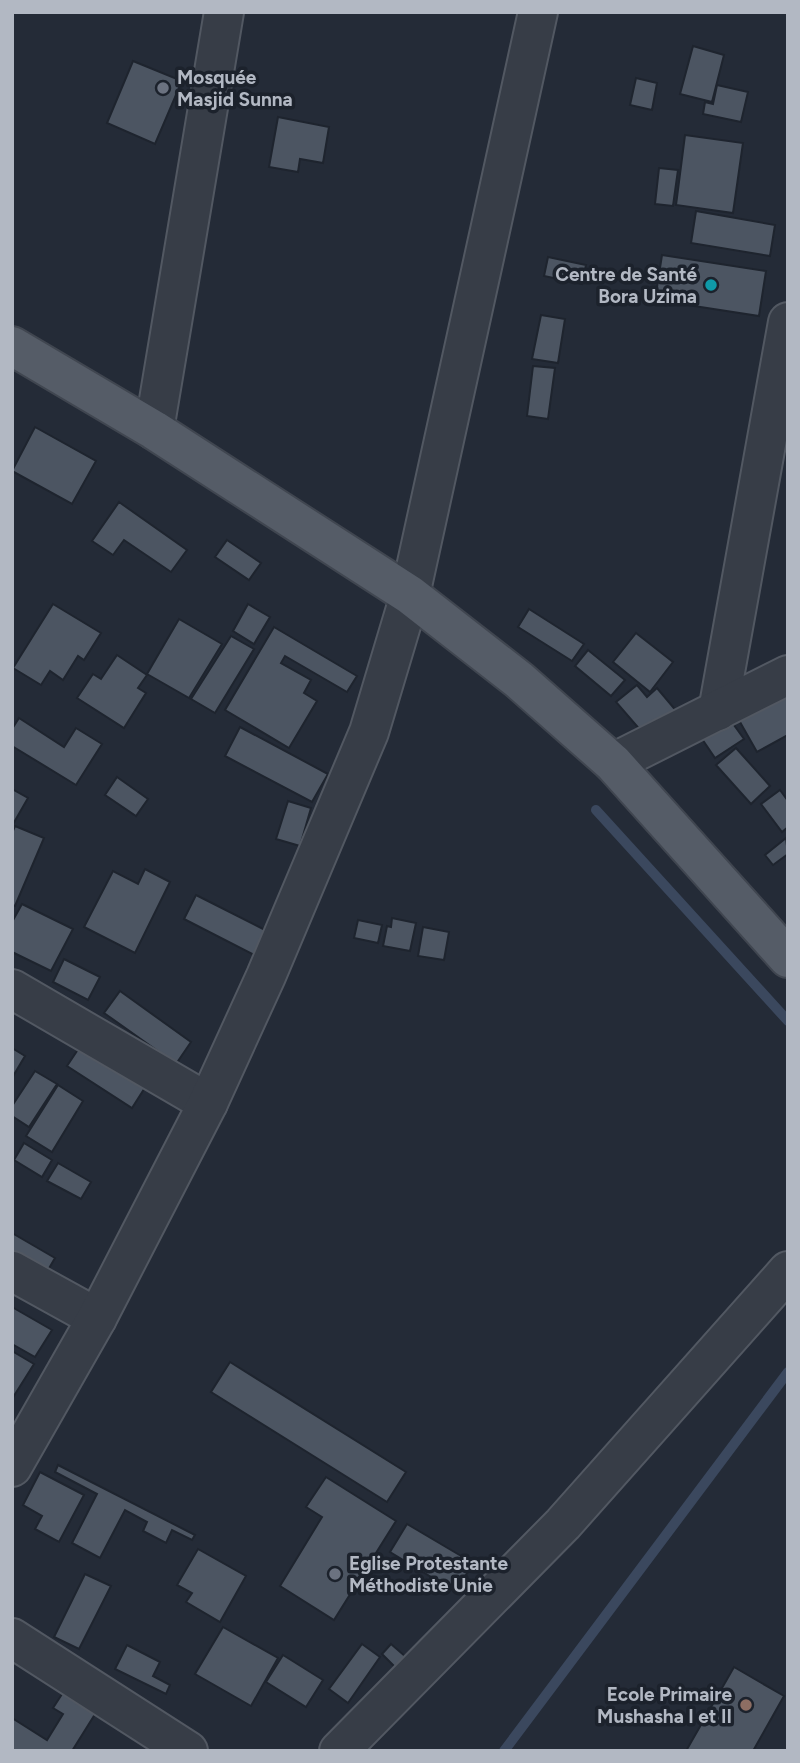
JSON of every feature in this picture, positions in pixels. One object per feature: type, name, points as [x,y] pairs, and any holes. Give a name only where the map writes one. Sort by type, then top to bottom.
[{"type":"main road","points":[[12,346],[154,430],[410,595],[519,680],[613,763],[788,958]]},
{"type":"street","points":[[154,430],[224,12]]},
{"type":"street","points":[[12,1467],[97,1318],[208,1103],[266,976],[369,732],[410,595],[538,12]]},
{"type":"street","points":[[718,711],[788,322]]},
{"type":"street","points":[[613,763],[788,675]]},
{"type":"street","points":[[12,989],[208,1103]]},
{"type":"street","points":[[12,1271],[97,1318]]},
{"type":"street","points":[[339,1751],[563,1524],[788,1271]]},
{"type":"street","points":[[12,1638],[188,1751]]},
{"type":"building","points":[[693,46],[724,55],[712,102],[680,94]]},
{"type":"building","points":[[133,61],[182,81],[155,144],[107,123]]},
{"type":"building","points":[[636,78],[657,83],[652,110],[630,105]]},
{"type":"building","points":[[717,85],[748,92],[741,122],[703,114],[705,102],[713,104]]},
{"type":"building","points":[[278,117],[329,127],[323,163],[300,159],[298,172],[269,167]]},
{"type":"building","points":[[685,135],[743,143],[733,213],[676,205]]},
{"type":"building","points":[[659,168],[678,170],[673,206],[655,204]]},
{"type":"building","points":[[696,211],[775,225],[770,256],[691,243]]},
{"type":"building","name":"Centre de Santé Bora Uzima","points":[[662,255],[766,271],[759,316],[655,300]]},
{"type":"building","points":[[548,257],[586,265],[582,284],[544,276]]},
{"type":"building","points":[[541,315],[565,319],[558,363],[532,359]]},
{"type":"building","points":[[533,366],[555,368],[548,419],[527,416]]},
{"type":"building","points":[[35,427],[96,461],[72,504],[12,471]]},
{"type":"building","points":[[119,502],[187,550],[171,572],[124,540],[113,555],[92,541]]},
{"type":"building","points":[[227,540],[261,563],[249,580],[215,557]]},
{"type":"building","points":[[53,604],[101,633],[84,660],[78,656],[63,680],[50,671],[41,685],[13,668]]},
{"type":"building","points":[[248,604],[270,617],[254,644],[233,631]]},
{"type":"building","points":[[529,609],[584,644],[572,661],[518,627]]},
{"type":"building","points":[[179,619],[222,644],[189,698],[147,674]]},
{"type":"building","points":[[274,627],[357,676],[347,692],[285,656],[281,663],[311,680],[304,693],[317,701],[289,748],[225,710]]},
{"type":"building","points":[[636,633],[673,662],[650,692],[613,662]]},
{"type":"building","points":[[231,636],[254,649],[215,713],[191,699]]},
{"type":"building","points":[[588,650],[625,680],[611,696],[575,666]]},
{"type":"building","points":[[117,655],[147,675],[138,688],[146,693],[124,728],[77,698],[93,674],[101,679]]},
{"type":"building","points":[[637,685],[647,697],[657,688],[678,713],[648,739],[616,702]]},
{"type":"building","points":[[788,687],[788,735],[757,752],[736,715]]},
{"type":"building","points":[[726,714],[744,739],[715,758],[698,733]]},
{"type":"building","points":[[19,718],[64,747],[76,728],[102,744],[76,785],[12,746],[12,729]]},
{"type":"building","points":[[240,727],[328,774],[312,802],[225,756]]},
{"type":"building","points":[[736,748],[770,786],[751,804],[716,765]]},
{"type":"building","points":[[117,777],[148,799],[136,816],[105,795]]},
{"type":"building","points":[[12,789],[28,798],[12,826]]},
{"type":"building","points":[[780,790],[788,801],[788,827],[782,832],[761,804]]},
{"type":"building","points":[[288,801],[311,808],[300,846],[276,839]]},
{"type":"building","points":[[15,826],[44,838],[15,906],[12,905],[12,833]]},
{"type":"building","points":[[786,838],[788,854],[773,865],[765,855]]},
{"type":"building","points":[[145,869],[170,882],[135,953],[84,927],[113,871],[138,884]]},
{"type":"building","points":[[196,895],[271,933],[258,957],[184,919]]},
{"type":"building","points":[[22,904],[73,929],[51,971],[12,952],[12,922]]},
{"type":"building","points":[[392,918],[416,923],[410,951],[383,946],[387,926],[391,927]]},
{"type":"building","points":[[358,920],[382,925],[378,943],[354,938]]},
{"type":"building","points":[[423,927],[449,932],[444,960],[418,956]]},
{"type":"building","points":[[64,959],[100,977],[88,1000],[53,982]]},
{"type":"building","points":[[120,991],[191,1042],[176,1064],[104,1013]]},
{"type":"building","points":[[81,1045],[146,1086],[132,1108],[67,1066]]},
{"type":"building","points":[[12,1048],[25,1056],[12,1078]]},
{"type":"building","points":[[35,1071],[57,1084],[29,1127],[12,1116],[12,1106]]},
{"type":"building","points":[[58,1085],[83,1101],[52,1152],[26,1136]]},
{"type":"building","points":[[24,1143],[52,1160],[42,1177],[14,1160]]},
{"type":"building","points":[[58,1163],[91,1182],[81,1199],[47,1181]]},
{"type":"building","points":[[12,1233],[55,1258],[44,1277],[12,1258]]},
{"type":"building","points":[[12,1307],[52,1330],[35,1357],[12,1344]]},
{"type":"building","points":[[12,1351],[34,1364],[12,1399]]},
{"type":"building","points":[[230,1362],[406,1472],[387,1502],[211,1392]]},
{"type":"building","points":[[58,1465],[195,1535],[192,1540],[172,1530],[166,1543],[143,1531],[147,1522],[125,1510],[100,1558],[72,1543],[97,1494],[55,1472]]},
{"type":"building","points":[[40,1472],[84,1495],[59,1542],[35,1529],[42,1516],[23,1505]]},
{"type":"building","points":[[326,1477],[396,1521],[334,1620],[280,1586],[322,1517],[306,1507]]},
{"type":"building","points":[[407,1524],[473,1563],[456,1592],[390,1552]]},
{"type":"building","points":[[198,1549],[246,1576],[220,1622],[186,1602],[192,1593],[177,1585]]},
{"type":"building","points":[[85,1574],[111,1586],[79,1649],[54,1637]]},
{"type":"building","points":[[223,1627],[278,1658],[251,1706],[195,1674]]},
{"type":"building","points":[[362,1644],[380,1657],[348,1703],[329,1689]]},
{"type":"building","points":[[391,1644],[406,1657],[396,1668],[382,1654]]},
{"type":"building","points":[[127,1645],[160,1662],[153,1676],[170,1685],[166,1694],[115,1669]]},
{"type":"building","points":[[283,1655],[323,1680],[306,1707],[266,1682]]},
{"type":"building","points":[[734,1667],[784,1696],[753,1751],[686,1751]]},
{"type":"building","points":[[64,1691],[97,1711],[72,1751],[12,1751],[12,1718],[47,1740],[63,1714],[53,1708]]},
{"type":"waterway","points":[[596,810],[788,1021]]},
{"type":"waterway","points":[[504,1751],[788,1372]]},
{"type":"place","name":"Mosquée Masjid Sunna","points":[[163,88]]},
{"type":"place","name":"Centre de Santé Bora Uzima","points":[[711,285]]},
{"type":"place","name":"Eglise Protestante Méthodiste Unie","points":[[335,1574]]},
{"type":"place","name":"Ecole Primaire Mushasha I et II","points":[[746,1705]]}]
